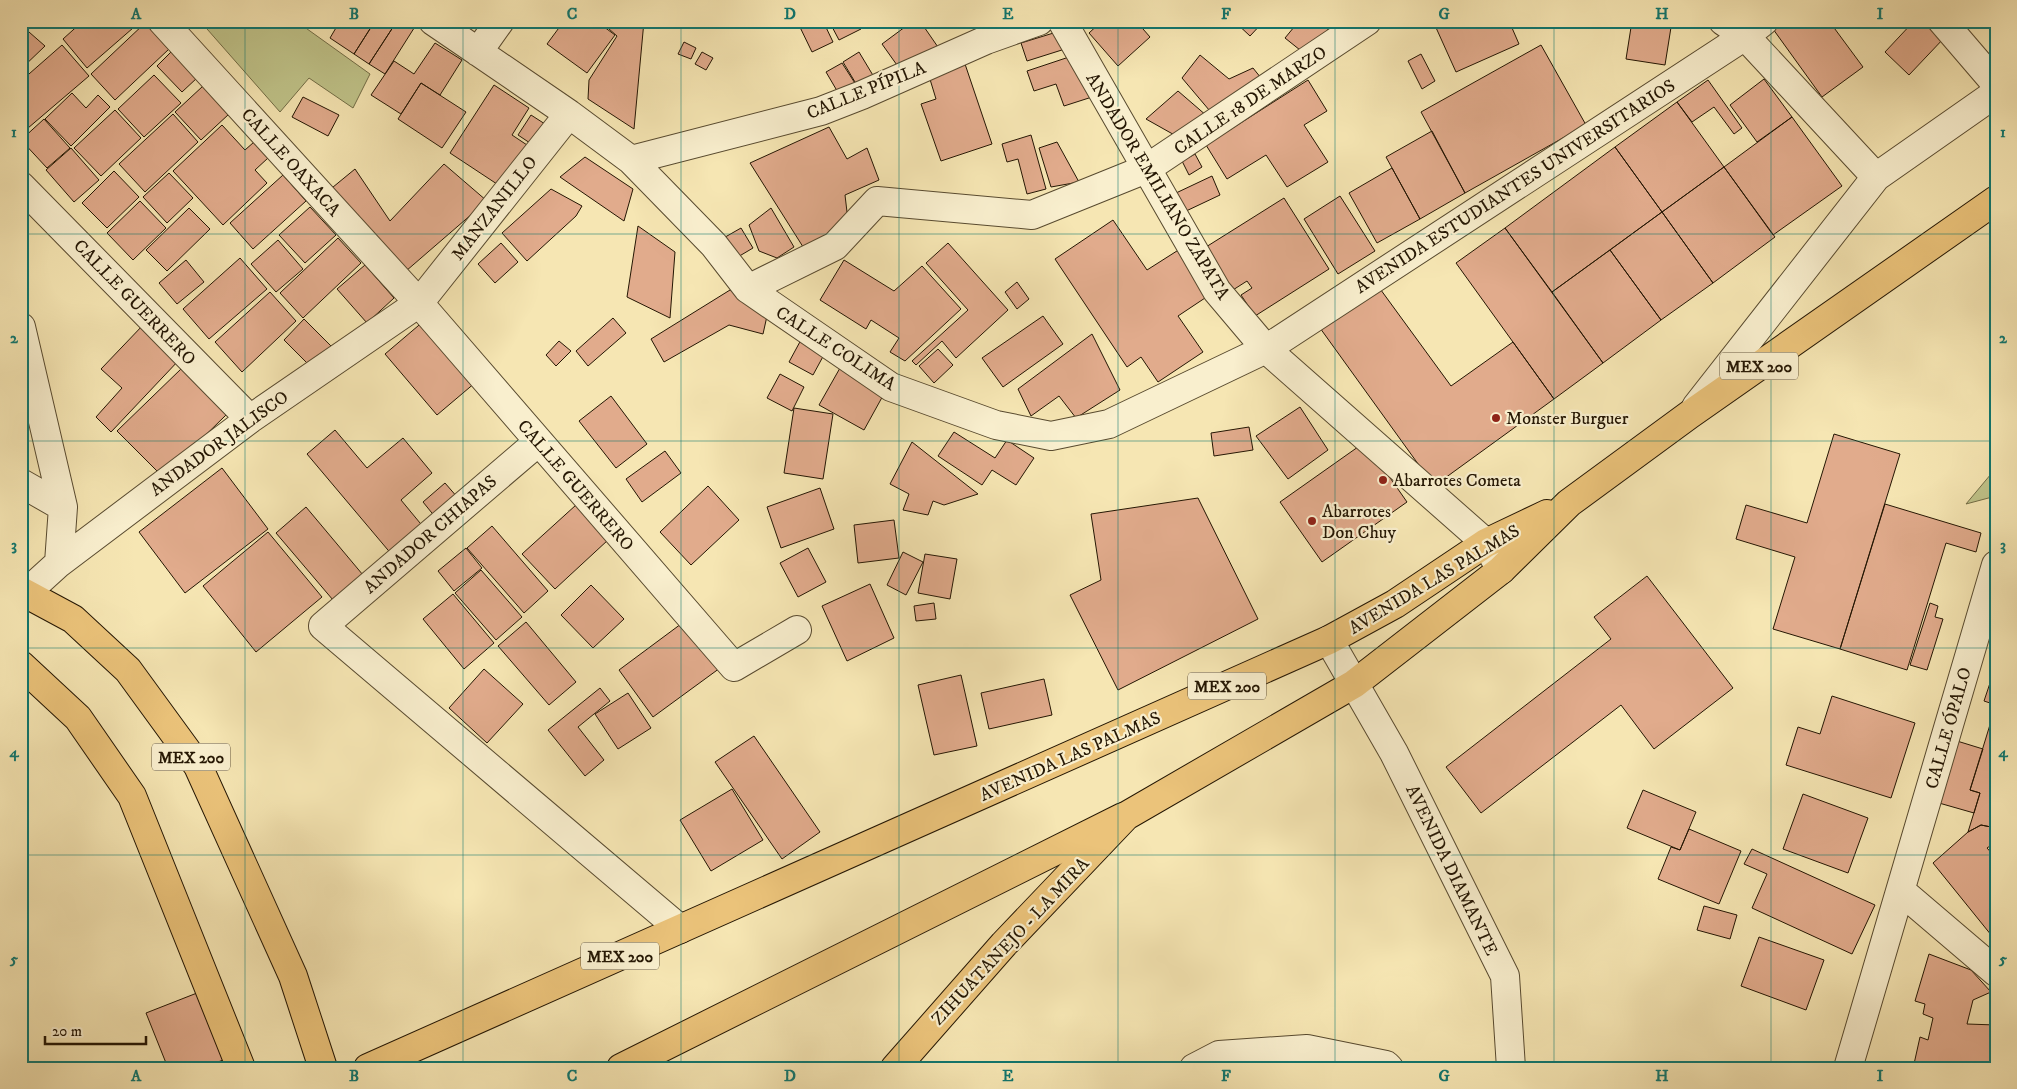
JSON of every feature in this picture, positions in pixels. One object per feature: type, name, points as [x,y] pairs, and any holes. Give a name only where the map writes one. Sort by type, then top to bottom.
[{"type":"main road","name":"MEX 200","points":[[1569,503],[1689,415],[1996,200]]},
{"type":"main road","name":"AVENIDA LAS PALMAS","points":[[368,1068],[409,1060],[680,929],[1329,640],[1395,604],[1486,543],[1569,503]]},
{"type":"main road","name":"AVENIDA LAS PALMAS","points":[[621,1068],[1126,816],[1354,684],[1502,570],[1569,503]]},
{"type":"main road","name":"MEX 200","points":[[24,592],[73,620],[128,670],[198,766],[293,976],[323,1068]]},
{"type":"main road","points":[[21,664],[78,718],[132,796],[241,1068]]},
{"type":"main road","name":"ZIHUATANEJO - LA MIRA","points":[[895,1068],[1004,944],[1126,816]]},
{"type":"street","name":"CALLE OAXACA","points":[[162,21],[420,303]]},
{"type":"street","name":"CALLE COLIMA","points":[[433,21],[631,160],[714,244],[748,289],[891,387],[996,425],[1051,436],[1109,424],[1266,350]]},
{"type":"street","points":[[478,52],[500,21]]},
{"type":"street","name":"CALLE PÍPILA","points":[[631,160],[821,111],[862,95],[986,40],[1039,21]]},
{"type":"street","name":"ANDADOR EMILIANO ZAPATA","points":[[1062,21],[1217,291],[1266,350],[1486,543],[1502,570]]},
{"type":"street","name":"CALLE 18 DE MARZO","points":[[748,289],[835,246],[878,201],[1032,215],[1146,169],[1367,21]]},
{"type":"street","points":[[1942,21],[1996,84]]},
{"type":"street","points":[[1744,26],[1876,177]]},
{"type":"street","name":"AVENIDA ESTUDIANTES UNIVERSITARIOS","points":[[1266,350],[1744,26]]},
{"type":"street","points":[[1689,415],[1876,177],[1996,93]]},
{"type":"street","name":"MANZANILLO","points":[[420,303],[568,114]]},
{"type":"street","name":"CALLE GUERRERO","points":[[21,186],[250,419]]},
{"type":"street","name":"ANDADOR JALISCO","points":[[24,592],[58,563],[250,419],[420,303]]},
{"type":"street","name":"CALLE GUERRERO","points":[[420,303],[734,667],[797,630]]},
{"type":"street","points":[[21,327],[63,507],[58,563]]},
{"type":"street","name":"ANDADOR CHIAPAS","points":[[538,442],[323,626],[680,929]]},
{"type":"street","points":[[21,483],[63,507]]},
{"type":"street","name":"CALLE ÓPALO","points":[[1848,1068],[1996,565]]},
{"type":"street","name":"AVENIDA DIAMANTE","points":[[1329,640],[1394,753],[1505,976],[1511,1068]]},
{"type":"street","points":[[1901,892],[1996,972]]},
{"type":"street","points":[[1194,1068],[1219,1055],[1307,1049],[1386,1065],[1389,1068]]},
{"type":"green space","points":[[200,21],[296,21],[370,74],[353,108],[309,78],[280,112]]},
{"type":"green space","points":[[1996,468],[1996,496],[1966,504]]},
{"type":"building","points":[[83,21],[127,21],[133,28],[87,68],[63,39]]},
{"type":"building","points":[[340,21],[375,21],[354,54],[330,38]]},
{"type":"building","points":[[375,21],[397,21],[369,64],[354,54]]},
{"type":"building","points":[[397,21],[410,21],[416,25],[385,74],[369,64]]},
{"type":"building","points":[[549,21],[559,21],[553,27]]},
{"type":"building","points":[[564,21],[596,21],[615,35],[587,73],[547,44]]},
{"type":"building","points":[[600,21],[644,21],[634,129],[588,99],[589,80],[617,36]]},
{"type":"building","points":[[797,21],[823,21],[833,42],[812,52]]},
{"type":"building","points":[[829,21],[857,21],[861,29],[839,40]]},
{"type":"building","points":[[913,21],[920,21],[940,50],[904,75],[882,44]]},
{"type":"building","points":[[1102,21],[1136,21],[1150,37],[1118,66],[1089,33]]},
{"type":"building","points":[[1234,21],[1264,21],[1250,36]]},
{"type":"building","points":[[1299,21],[1318,21],[1331,32],[1300,50],[1285,38]]},
{"type":"building","points":[[1433,21],[1487,21],[1489,27],[1502,21],[1509,21],[1519,44],[1456,72]]},
{"type":"building","points":[[1632,21],[1672,21],[1665,65],[1626,59]]},
{"type":"building","points":[[1784,21],[1829,21],[1863,67],[1822,97],[1773,29]]},
{"type":"building","points":[[1914,21],[1929,21],[1945,37],[1909,75],[1885,52]]},
{"type":"building","points":[[1989,21],[1996,21],[1996,31]]},
{"type":"building","points":[[145,23],[169,49],[115,100],[91,74]]},
{"type":"building","points":[[21,25],[45,46],[21,69]]},
{"type":"building","points":[[1060,31],[1065,49],[1027,61],[1021,43]]},
{"type":"building","points":[[684,42],[696,48],[691,59],[678,54]]},
{"type":"building","points":[[435,43],[462,60],[440,95],[421,83],[401,114],[371,95],[394,61],[414,74]]},
{"type":"building","points":[[62,45],[89,76],[21,134],[21,81]]},
{"type":"building","points":[[1541,45],[1586,125],[1465,193],[1421,112]]},
{"type":"building","points":[[173,50],[198,77],[182,92],[157,66]]},
{"type":"building","points":[[702,52],[713,58],[706,70],[695,64]]},
{"type":"building","points":[[859,52],[877,82],[861,92],[843,62]]},
{"type":"building","points":[[1078,54],[1092,97],[1064,106],[1056,84],[1034,91],[1027,71]]},
{"type":"building","points":[[1421,54],[1435,81],[1422,89],[1408,61]]},
{"type":"building","points":[[1200,55],[1229,79],[1253,68],[1261,78],[1215,117],[1182,78]]},
{"type":"building","points":[[842,63],[860,91],[843,101],[826,72]]},
{"type":"building","points":[[965,64],[992,144],[941,161],[921,104],[936,99],[929,76]]},
{"type":"building","points":[[154,75],[181,103],[144,137],[118,109]]},
{"type":"building","points":[[1764,79],[1792,117],[1757,142],[1730,105]]},
{"type":"building","points":[[1308,80],[1327,111],[1304,125],[1328,162],[1287,187],[1266,155],[1227,179],[1206,145]]},
{"type":"building","points":[[1708,80],[1742,128],[1734,134],[1714,107],[1692,122],[1677,102]]},
{"type":"building","points":[[421,83],[466,112],[442,148],[398,119]]},
{"type":"building","points":[[494,85],[529,108],[512,135],[530,147],[503,188],[450,153]]},
{"type":"building","points":[[203,86],[229,114],[201,140],[175,112]]},
{"type":"building","points":[[1178,91],[1207,116],[1178,137],[1146,119]]},
{"type":"building","points":[[72,93],[86,108],[98,95],[110,107],[71,146],[45,119]]},
{"type":"building","points":[[303,97],[339,115],[328,136],[292,117]]},
{"type":"building","points":[[1677,102],[1724,167],[1662,212],[1615,147]]},
{"type":"building","points":[[115,110],[141,138],[101,176],[74,148]]},
{"type":"building","points":[[173,114],[198,142],[145,192],[119,164]]},
{"type":"building","points":[[531,115],[545,124],[533,145],[518,135]]},
{"type":"building","points":[[1792,117],[1842,186],[1773,235],[1724,167]]},
{"type":"building","points":[[44,119],[70,148],[47,168],[21,140]]},
{"type":"building","points":[[222,125],[245,150],[254,142],[268,158],[255,170],[267,183],[223,225],[173,171]]},
{"type":"building","points":[[829,127],[847,159],[867,148],[879,180],[845,195],[847,212],[858,216],[840,239],[826,235],[805,250],[750,163]]},
{"type":"building","points":[[1432,131],[1465,193],[1420,219],[1386,157]]},
{"type":"building","points":[[1031,135],[1046,189],[1027,194],[1018,159],[1007,162],[1002,144]]},
{"type":"building","points":[[1057,142],[1079,182],[1051,187],[1039,148]]},
{"type":"building","points":[[1615,147],[1662,212],[1552,292],[1505,228]]},
{"type":"building","points":[[71,148],[99,180],[74,202],[46,170]]},
{"type":"building","points":[[1195,154],[1202,167],[1189,175],[1182,161]]},
{"type":"building","points":[[585,157],[633,189],[624,221],[560,177]]},
{"type":"building","points":[[444,164],[487,201],[406,271],[327,192],[355,169],[390,221]]},
{"type":"building","points":[[1724,167],[1775,237],[1713,283],[1662,212]]},
{"type":"building","points":[[1392,168],[1420,219],[1377,243],[1349,193]]},
{"type":"building","points":[[114,171],[139,197],[107,228],[82,203]]},
{"type":"building","points":[[169,173],[193,198],[167,223],[143,197]]},
{"type":"building","points":[[283,175],[306,201],[253,249],[230,223]]},
{"type":"building","points":[[1212,176],[1220,195],[1184,212],[1176,193]]},
{"type":"building","points":[[551,189],[582,206],[576,216],[527,261],[502,233]]},
{"type":"building","points":[[1340,196],[1375,251],[1338,274],[1304,219]]},
{"type":"building","points":[[1284,198],[1329,269],[1255,316],[1241,295],[1252,288],[1247,281],[1225,295],[1198,252]]},
{"type":"building","points":[[140,201],[166,228],[133,260],[107,233]]},
{"type":"building","points":[[310,207],[336,235],[305,263],[279,235]]},
{"type":"building","points":[[189,208],[210,229],[167,271],[146,250]]},
{"type":"building","points":[[771,208],[794,247],[777,258],[759,251],[749,225]]},
{"type":"building","points":[[1662,212],[1713,283],[1661,320],[1610,250]]},
{"type":"building","points":[[1113,220],[1147,270],[1180,249],[1211,294],[1178,316],[1203,352],[1158,382],[1141,357],[1127,367],[1055,259]]},
{"type":"building","points":[[638,226],[675,252],[670,318],[627,297]]},
{"type":"building","points":[[741,228],[753,248],[731,261],[720,240]]},
{"type":"building","points":[[1505,228],[1603,363],[1554,399],[1456,263]]},
{"type":"building","points":[[338,238],[361,263],[303,318],[280,293]]},
{"type":"building","points":[[278,240],[303,269],[276,292],[251,264]]},
{"type":"building","points":[[501,243],[518,262],[495,283],[478,264]]},
{"type":"building","points":[[948,243],[1008,310],[956,358],[942,341],[916,365],[912,361],[968,310],[926,263]]},
{"type":"building","points":[[1610,250],[1661,320],[1603,363],[1552,292]]},
{"type":"building","points":[[240,258],[267,289],[209,339],[183,309]]},
{"type":"building","points":[[186,260],[204,282],[177,304],[159,283]]},
{"type":"building","points":[[844,260],[894,291],[922,266],[961,309],[905,361],[890,352],[899,338],[871,320],[866,329],[820,300]]},
{"type":"building","points":[[365,265],[394,298],[367,323],[337,289]]},
{"type":"building","points":[[1017,282],[1029,299],[1017,309],[1005,292]]},
{"type":"building","points":[[1378,286],[1451,386],[1513,342],[1554,399],[1434,486],[1320,328]]},
{"type":"building","points":[[730,290],[767,316],[763,334],[729,325],[664,362],[651,339]]},
{"type":"building","points":[[270,292],[296,321],[242,372],[215,342]]},
{"type":"building","points":[[1043,316],[1063,344],[1003,387],[982,358]]},
{"type":"building","points":[[613,318],[626,333],[588,366],[576,351]]},
{"type":"building","points":[[304,319],[332,347],[312,368],[284,340]]},
{"type":"building","points":[[425,320],[476,382],[437,415],[385,354]]},
{"type":"building","points":[[144,324],[180,359],[111,432],[96,417],[122,388],[101,369]]},
{"type":"building","points":[[1092,334],[1120,390],[1076,418],[1059,396],[1031,416],[1018,389]]},
{"type":"building","points":[[802,338],[826,351],[813,375],[789,362]]},
{"type":"building","points":[[559,341],[571,351],[556,366],[546,355]]},
{"type":"building","points":[[938,349],[953,365],[934,383],[919,366]]},
{"type":"building","points":[[182,368],[227,414],[163,477],[117,431]]},
{"type":"building","points":[[840,368],[885,392],[864,430],[819,405]]},
{"type":"building","points":[[780,374],[804,387],[792,411],[767,398]]},
{"type":"building","points":[[611,396],[647,444],[616,468],[579,421]]},
{"type":"building","points":[[1300,407],[1328,450],[1288,479],[1256,436]]},
{"type":"building","points":[[794,408],[833,414],[823,479],[784,473]]},
{"type":"building","points":[[1249,427],[1253,450],[1214,456],[1211,433]]},
{"type":"building","points":[[335,430],[367,468],[403,438],[432,473],[401,500],[425,529],[393,556],[307,454]]},
{"type":"building","points":[[954,432],[995,458],[1007,440],[1034,458],[1016,485],[992,470],[982,485],[938,456]]},
{"type":"building","points":[[1834,434],[1900,454],[1840,649],[1773,629],[1795,557],[1736,539],[1746,505],[1807,523]]},
{"type":"building","points":[[912,442],[978,494],[944,505],[933,501],[928,515],[903,510],[909,494],[890,484]]},
{"type":"building","points":[[1365,442],[1407,502],[1322,562],[1280,502]]},
{"type":"building","points":[[665,451],[681,473],[642,502],[626,479]]},
{"type":"building","points":[[222,468],[268,529],[185,593],[139,532]]},
{"type":"building","points":[[445,483],[458,498],[436,518],[423,502]]},
{"type":"building","points":[[708,486],[739,520],[691,565],[660,532]]},
{"type":"building","points":[[820,488],[834,529],[781,548],[767,507]]},
{"type":"building","points":[[1198,498],[1258,619],[1118,690],[1070,595],[1101,580],[1091,514]]},
{"type":"building","points":[[1885,504],[1981,533],[1976,552],[1946,543],[1907,670],[1840,649]]},
{"type":"building","points":[[576,505],[608,540],[555,589],[522,554]]},
{"type":"building","points":[[306,507],[363,575],[333,600],[276,533]]},
{"type":"building","points":[[894,520],[899,558],[858,563],[854,525]]},
{"type":"building","points":[[492,526],[548,591],[524,613],[467,548]]},
{"type":"building","points":[[268,532],[322,597],[256,652],[203,586]]},
{"type":"building","points":[[466,548],[482,568],[454,591],[438,571]]},
{"type":"building","points":[[808,548],[826,582],[798,597],[780,563]]},
{"type":"building","points":[[903,552],[923,562],[906,595],[887,585]]},
{"type":"building","points":[[925,554],[957,559],[950,599],[918,593]]},
{"type":"building","points":[[481,570],[522,617],[496,640],[455,593]]},
{"type":"building","points":[[1647,576],[1733,688],[1654,749],[1621,705],[1481,813],[1446,767],[1611,639],[1594,617]]},
{"type":"building","points":[[870,584],[894,638],[847,661],[822,606]]},
{"type":"building","points":[[591,585],[624,619],[593,648],[561,615]]},
{"type":"building","points":[[453,594],[494,643],[464,669],[423,619]]},
{"type":"building","points":[[934,603],[936,619],[916,621],[914,606]]},
{"type":"building","points":[[1930,603],[1938,606],[1935,617],[1943,619],[1927,670],[1910,665]]},
{"type":"building","points":[[685,621],[720,668],[653,717],[619,670]]},
{"type":"building","points":[[526,622],[576,682],[549,705],[498,646]]},
{"type":"building","points":[[484,669],[523,704],[487,743],[449,708]]},
{"type":"building","points":[[1994,671],[1996,671],[1996,705],[1984,701]]},
{"type":"building","points":[[961,675],[977,746],[934,755],[918,685]]},
{"type":"building","points":[[1044,679],[1052,715],[989,729],[981,693]]},
{"type":"building","points":[[600,688],[610,701],[578,727],[604,760],[585,776],[548,730]]},
{"type":"building","points":[[628,693],[651,728],[618,749],[595,714]]},
{"type":"building","points":[[1832,696],[1915,723],[1891,798],[1786,765],[1798,727],[1820,734]]},
{"type":"building","points":[[1996,705],[1996,828],[1981,825],[1968,832],[1980,793],[1970,790]]},
{"type":"building","points":[[754,736],[820,832],[782,859],[715,762]]},
{"type":"building","points":[[1957,741],[1983,749],[1970,790],[1980,793],[1974,813],[1939,803]]},
{"type":"building","points":[[732,789],[763,840],[711,871],[680,820]]},
{"type":"building","points":[[1643,790],[1696,812],[1680,850],[1627,828]]},
{"type":"building","points":[[1803,794],[1868,818],[1848,873],[1783,849]]},
{"type":"building","points":[[1981,825],[1996,828],[1996,842],[1987,848],[1996,858],[1996,941],[1933,863],[1968,832]]},
{"type":"building","points":[[1689,829],[1741,851],[1719,904],[1658,879],[1671,847],[1680,850]]},
{"type":"building","points":[[1752,849],[1875,905],[1852,954],[1752,908],[1767,874],[1744,864]]},
{"type":"building","points":[[1704,906],[1737,915],[1730,939],[1697,930]]},
{"type":"building","points":[[1759,937],[1824,960],[1806,1010],[1741,986]]},
{"type":"building","points":[[1929,954],[1971,970],[1991,992],[1973,1000],[1967,1024],[1996,1025],[1996,1068],[1929,1068],[1914,1064],[1920,1037],[1928,1040],[1933,1018],[1923,1014],[1925,1004],[1915,1001]]},
{"type":"building","points":[[197,993],[223,1060],[203,1068],[168,1068],[146,1013]]},
{"type":"place","name":"Monster Burguer","points":[[1496,418]]},
{"type":"place","name":"Abarrotes Cometa","points":[[1383,480]]},
{"type":"place","name":"Abarrotes Don Chuy","points":[[1312,521]]}]
